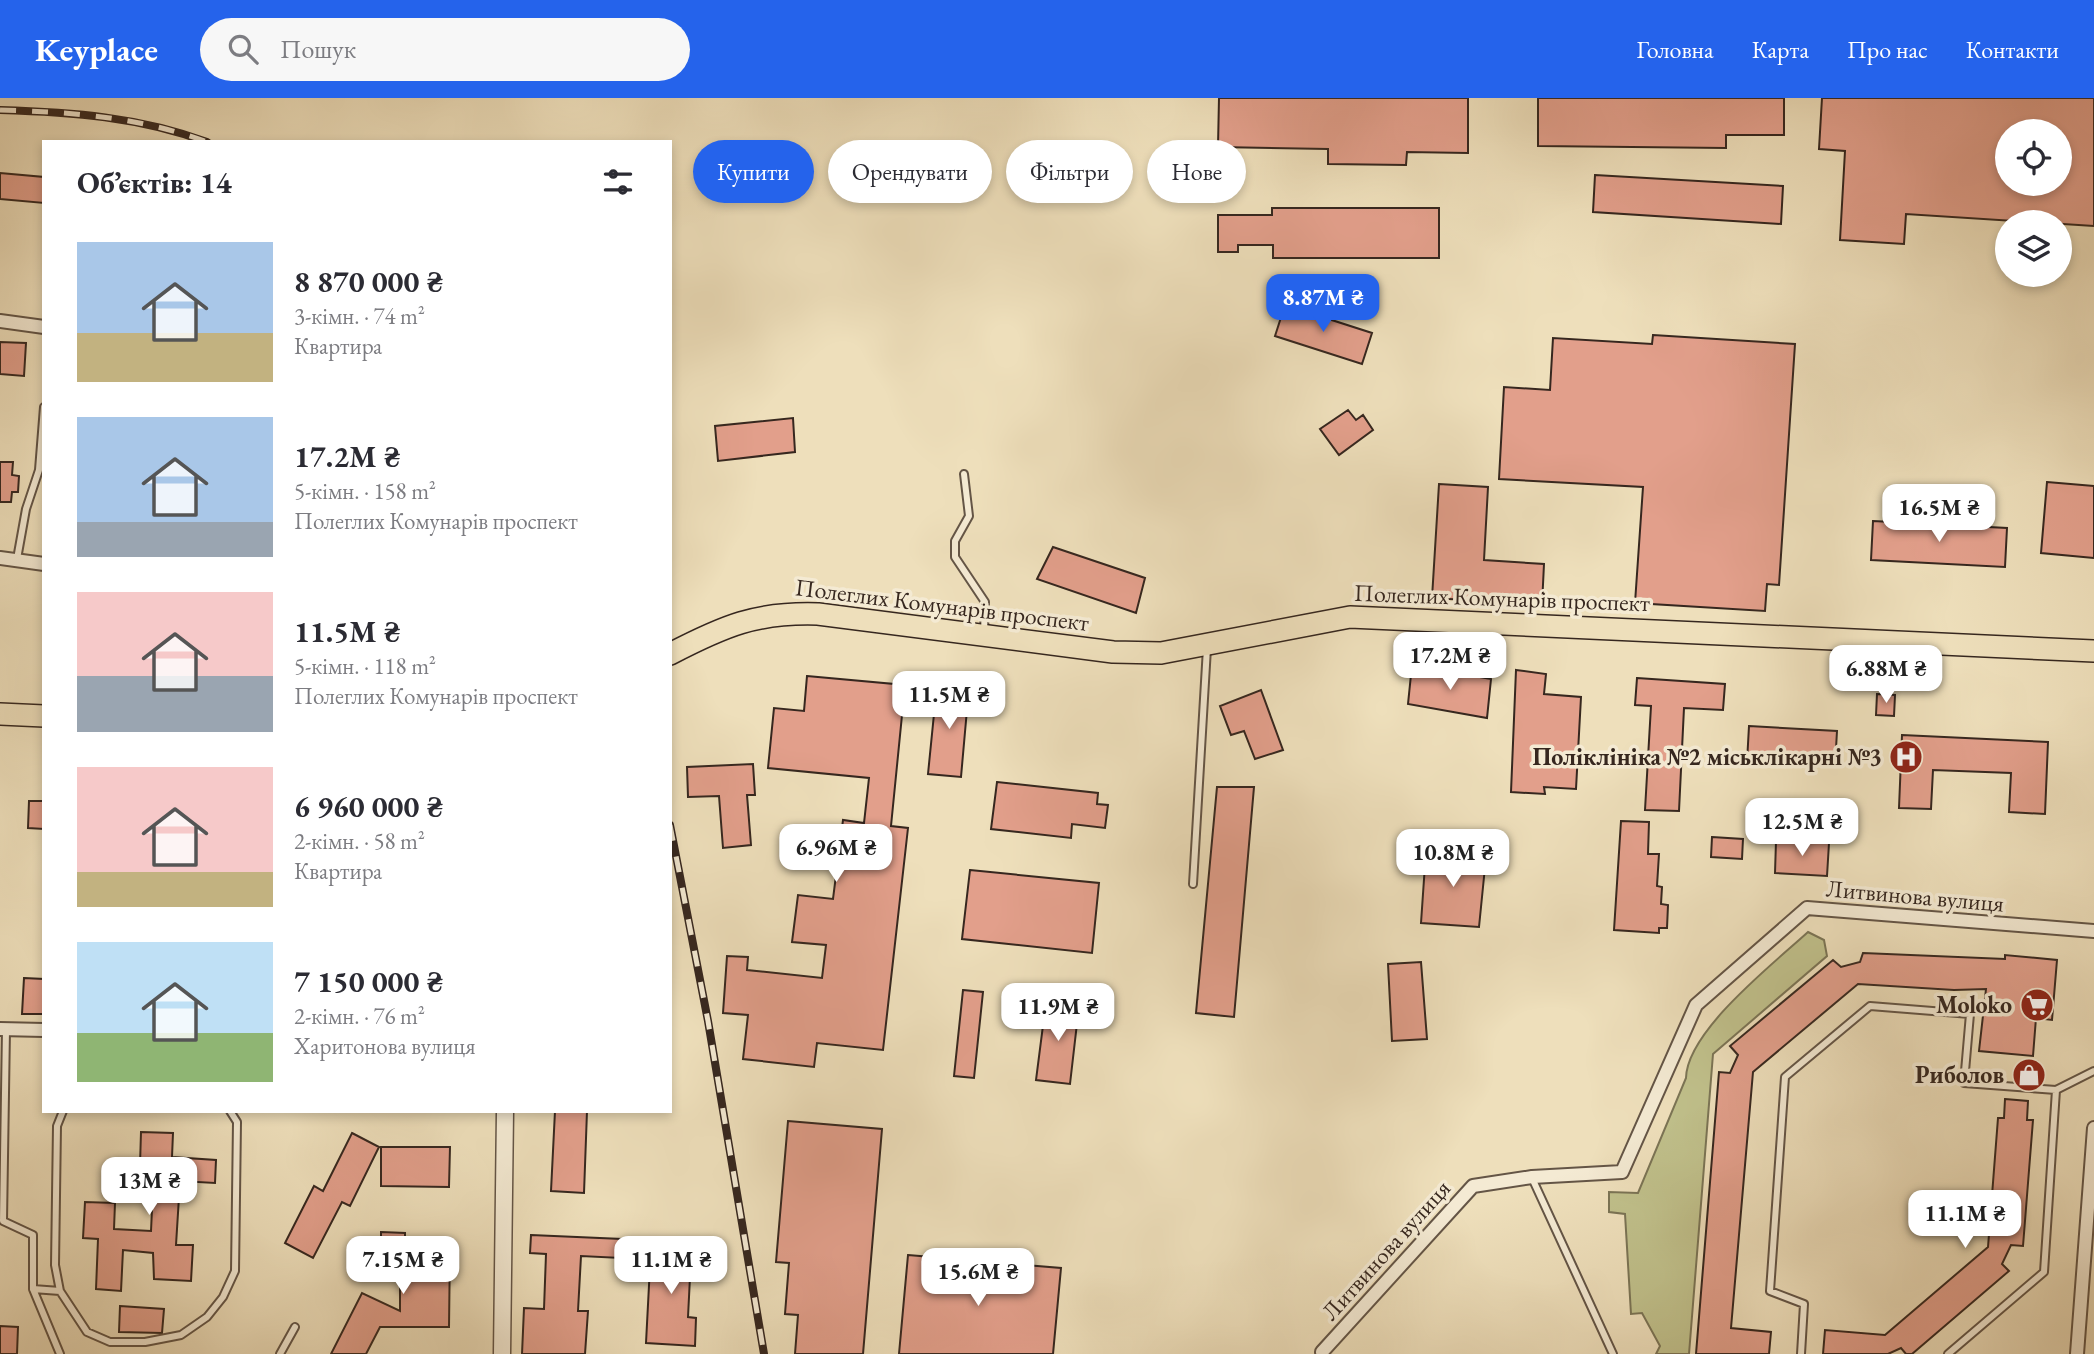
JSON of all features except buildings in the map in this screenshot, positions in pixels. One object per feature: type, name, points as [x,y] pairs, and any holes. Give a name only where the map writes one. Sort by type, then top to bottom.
[{"type":"main road","name":"Полеглих Комунарів проспект","points":[[672,653],[709,634],[757,616],[785,612],[1113,652],[1161,653],[1350,617],[1401,617],[2094,651]]},
{"type":"main road","points":[[0,714],[42,716]]},
{"type":"street","points":[[0,321],[42,327]]},
{"type":"street","points":[[0,558],[42,564]]},
{"type":"street","name":"Литвинова вулиця","points":[[1322,1352],[1473,1186],[1532,1177],[1622,1172],[1696,1005],[1807,908],[2094,931]]},
{"type":"street","points":[[3,1029],[42,1030]]},
{"type":"street","points":[[502,1354],[505,1113]]},
{"type":"street","points":[[2077,1354],[2094,1128]]},
{"type":"lane","points":[[18,559],[26,509],[39,470],[42,432]]},
{"type":"lane","points":[[964,474],[969,516],[955,541],[955,557],[985,602],[984,635]]},
{"type":"lane","points":[[1194,884],[1207,643]]},
{"type":"lane","points":[[1801,1354],[1804,1304],[1770,1291],[1785,1077],[1870,1006],[1970,1014],[1964,1083],[2056,1090],[2094,1071]]},
{"type":"lane","points":[[3,1029],[3,1221],[33,1235],[33,1289],[60,1354]]},
{"type":"lane","points":[[1948,1354],[2044,1272],[2056,1090]]},
{"type":"lane","points":[[62,1113],[57,1126],[55,1265],[60,1291],[87,1332],[110,1342],[145,1342],[181,1335],[207,1317],[223,1297],[235,1271],[237,1122],[231,1113]]},
{"type":"lane","points":[[1532,1177],[1613,1354]]},
{"type":"lane","points":[[33,1289],[60,1291]]},
{"type":"lane","points":[[280,1354],[295,1327]]},
{"type":"green space","points":[[1808,932],[1824,940],[1827,956],[1713,1054],[1689,1354],[1656,1354],[1660,1346],[1642,1313],[1631,1314],[1625,1214],[1609,1212],[1609,1192],[1638,1193],[1686,1078],[1690,1060],[1701,1040],[1734,999]]},
{"type":"railway","points":[[0,110],[105,117],[156,127],[201,140]]},
{"type":"railway","points":[[672,835],[708,1021],[764,1354]]},
{"type":"place","name":"Поліклініка №2 міськлікарні №3","points":[[1906,757]]},
{"type":"place","name":"Moloko","points":[[2037,1005]]},
{"type":"place","name":"Риболов","points":[[2029,1075]]}]
